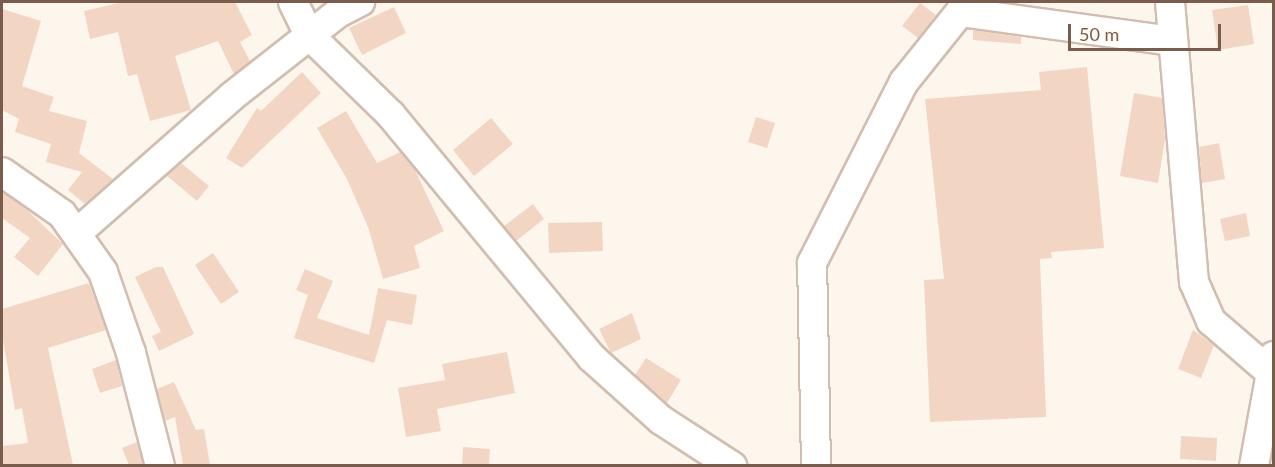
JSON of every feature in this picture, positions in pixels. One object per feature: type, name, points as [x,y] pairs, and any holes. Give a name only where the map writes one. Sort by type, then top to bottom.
[{"type":"street","points":[[293,2],[309,35],[391,116],[591,357],[662,420],[732,465]]},
{"type":"street","points":[[77,233],[309,35],[360,2]]},
{"type":"street","points":[[1170,2],[1194,282],[1210,321],[1271,363],[1254,465]]},
{"type":"street","points":[[816,465],[812,263],[904,82],[960,12],[1173,41]]},
{"type":"street","points":[[2,171],[40,195],[77,233],[102,272],[121,322],[160,465]]},
{"type":"building","points":[[123,2],[235,2],[252,35],[240,42],[250,61],[234,74],[218,41],[175,56],[191,110],[150,121],[137,74],[128,76],[118,32],[90,39],[84,11]]},
{"type":"building","points":[[920,3],[936,15],[918,38],[902,26]]},
{"type":"building","points":[[1248,5],[1254,44],[1218,50],[1212,10]]},
{"type":"building","points":[[394,7],[406,33],[362,55],[349,28]]},
{"type":"building","points":[[2,9],[41,21],[22,86],[54,97],[49,111],[87,121],[79,153],[113,179],[85,204],[68,190],[82,172],[46,162],[51,144],[15,132],[19,119],[2,110]]},
{"type":"building","points":[[973,30],[1021,37],[1021,44],[973,40]]},
{"type":"building","points":[[1087,67],[1104,248],[1051,252],[1052,258],[1040,259],[1046,417],[930,422],[924,280],[944,279],[925,99],[1041,90],[1039,72]]},
{"type":"building","points":[[302,72],[321,93],[242,168],[226,158],[257,108],[261,111]]},
{"type":"building","points":[[1134,93],[1162,98],[1165,139],[1158,183],[1120,176]]},
{"type":"building","points":[[346,111],[377,163],[400,152],[415,170],[444,231],[414,246],[420,268],[383,279],[368,227],[347,179],[317,128]]},
{"type":"building","points":[[756,117],[775,123],[767,148],[748,142]]},
{"type":"building","points":[[491,118],[513,144],[474,176],[453,150]]},
{"type":"building","points":[[1219,143],[1225,179],[1202,183],[1199,147]]},
{"type":"building","points":[[181,163],[209,186],[197,201],[167,176]]},
{"type":"building","points":[[2,192],[28,211],[63,244],[38,276],[14,257],[30,238],[2,218]]},
{"type":"building","points":[[533,204],[544,219],[516,241],[504,226]]},
{"type":"building","points":[[1246,213],[1250,236],[1225,241],[1220,219]]},
{"type":"building","points":[[602,222],[603,251],[549,253],[548,223]]},
{"type":"building","points":[[213,253],[239,292],[221,304],[195,265]]},
{"type":"building","points":[[156,267],[163,267],[194,334],[159,351],[152,336],[161,332],[135,277]]},
{"type":"building","points":[[305,269],[333,281],[317,318],[369,335],[378,288],[417,295],[412,325],[387,320],[374,363],[294,338],[308,295],[296,290]]},
{"type":"building","points":[[89,283],[106,330],[48,348],[73,465],[2,465],[2,446],[28,443],[22,408],[15,410],[2,334],[2,309]]},
{"type":"building","points":[[632,313],[641,339],[611,353],[599,329]]},
{"type":"building","points":[[1193,330],[1214,345],[1201,378],[1178,369]]},
{"type":"building","points":[[507,352],[515,393],[437,409],[441,431],[406,437],[398,388],[445,380],[442,364]]},
{"type":"building","points":[[646,358],[681,380],[667,403],[635,375]]},
{"type":"building","points":[[116,360],[122,386],[100,393],[92,369]]},
{"type":"building","points":[[174,382],[196,430],[204,429],[210,465],[183,465],[175,417],[165,421],[157,389]]},
{"type":"building","points":[[1181,436],[1217,438],[1216,461],[1180,459]]},
{"type":"building","points":[[137,442],[143,465],[129,465],[122,448]]},
{"type":"building","points":[[463,447],[490,449],[489,465],[462,465]]}]
